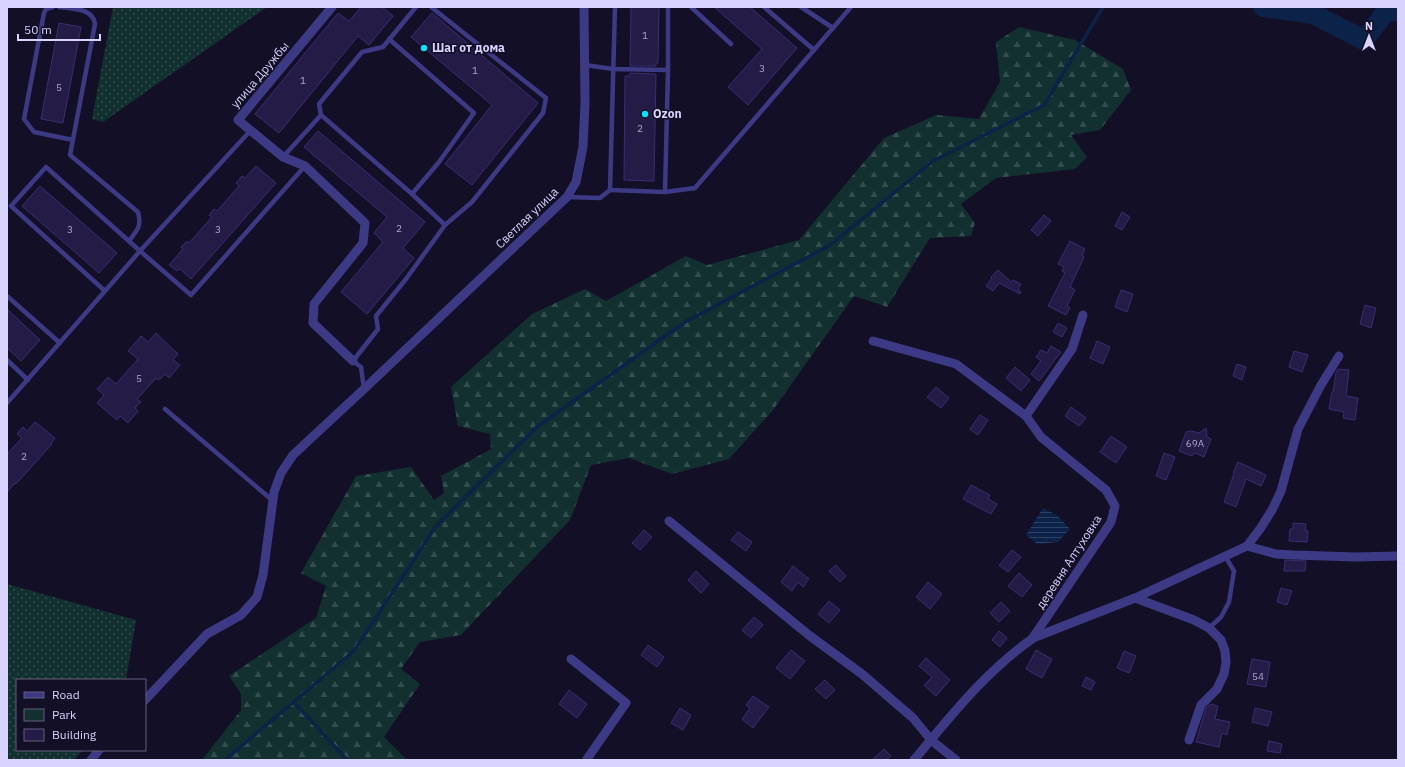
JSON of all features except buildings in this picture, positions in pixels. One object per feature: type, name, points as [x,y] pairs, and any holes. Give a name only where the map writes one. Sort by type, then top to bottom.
[{"type":"street","name":"улица Дружбы","points":[[332,7],[238,120],[283,157],[305,166],[365,223],[363,243],[314,304],[313,323],[353,361]]},
{"type":"street","name":"Светлая улица","points":[[146,699],[207,634],[241,615],[257,597],[263,575],[272,500],[281,473],[293,455],[567,197],[576,182],[583,147],[585,103],[584,7]]},
{"type":"street","points":[[1026,416],[1072,350],[1083,315]]},
{"type":"street","name":"деревня Алтуховка","points":[[873,341],[956,364],[1026,416],[1041,437],[1106,490],[1115,506],[1111,522],[1032,638],[1018,648],[985,679],[914,760]]},
{"type":"street","points":[[1032,638],[1136,598],[1247,546],[1272,510],[1281,491],[1298,429],[1321,385],[1339,356]]},
{"type":"street","points":[[669,521],[810,636],[862,674],[913,718],[931,740],[956,760]]},
{"type":"street","points":[[1247,546],[1276,554],[1294,556],[1356,558],[1398,556]]},
{"type":"street","points":[[1136,598],[1194,620],[1210,628],[1221,640],[1225,651],[1226,662],[1224,674],[1218,689],[1201,705],[1189,740]]},
{"type":"street","points":[[571,659],[626,703],[587,759],[588,760]]},
{"type":"street","points":[[91,760],[99,751]]},
{"type":"lane","points":[[53,7],[46,9],[44,13],[24,119],[34,132],[73,140]]},
{"type":"lane","points":[[59,7],[86,12],[92,15],[96,24],[70,155],[138,212],[140,221],[138,229],[129,241]]},
{"type":"lane","points":[[416,7],[383,47],[362,52],[319,104],[321,115],[412,194],[445,225]]},
{"type":"lane","points":[[364,389],[361,367],[353,361],[378,329],[376,316],[406,279],[445,225],[472,202],[543,113],[546,98],[431,7]]},
{"type":"lane","points":[[610,190],[615,7]]},
{"type":"lane","points":[[665,192],[668,7]]},
{"type":"lane","points":[[691,7],[730,44]]},
{"type":"lane","points":[[764,7],[814,50]]},
{"type":"lane","points":[[801,7],[833,28]]},
{"type":"lane","points":[[567,197],[600,198],[610,190],[665,192],[695,188],[851,7]]},
{"type":"lane","points":[[390,39],[474,113],[439,162],[412,194]]},
{"type":"lane","points":[[585,65],[614,69],[668,70]]},
{"type":"lane","points":[[283,157],[321,115]]},
{"type":"lane","points":[[7,403],[140,251],[251,130]]},
{"type":"lane","points":[[105,291],[11,206],[46,168],[192,295],[305,166]]},
{"type":"lane","points":[[7,296],[60,343]]},
{"type":"lane","points":[[7,360],[28,380]]},
{"type":"lane","points":[[166,409],[272,500]]},
{"type":"lane","points":[[1210,628],[1222,617],[1229,602],[1234,571],[1225,556]]},
{"type":"green space","points":[[113,7],[267,7],[103,122],[92,119]]},
{"type":"green space","points":[[1019,27],[1075,40],[1123,69],[1131,90],[1100,130],[1071,135],[1087,157],[1075,169],[996,178],[961,204],[975,223],[971,236],[930,238],[887,307],[854,296],[773,410],[729,459],[672,474],[629,458],[591,465],[570,520],[461,635],[420,642],[401,669],[420,684],[384,737],[407,760],[202,760],[241,710],[241,694],[229,676],[316,618],[326,586],[301,573],[356,476],[411,467],[434,500],[444,493],[441,476],[491,449],[490,434],[458,426],[451,387],[532,314],[585,289],[606,301],[686,256],[707,265],[799,240],[884,138],[936,115],[979,119],[1000,82],[996,42]]},
{"type":"green space","points":[[7,584],[136,620],[126,679],[16,679],[16,751],[82,751],[74,760],[7,760]]},
{"type":"water","points":[[1043,508],[1058,516],[1070,529],[1058,542],[1037,544],[1026,535]]},
{"type":"waterway","points":[[225,760],[354,651],[436,526],[537,427],[685,322],[829,246],[933,161],[1044,105],[1103,7]]},
{"type":"waterway","points":[[1263,7],[1313,14],[1364,40],[1388,9],[1398,12]]},
{"type":"waterway","points":[[294,702],[347,760]]},
{"type":"place","name":"Шаг от дома","points":[[424,48]]},
{"type":"place","name":"Ozon","points":[[645,114]]}]
